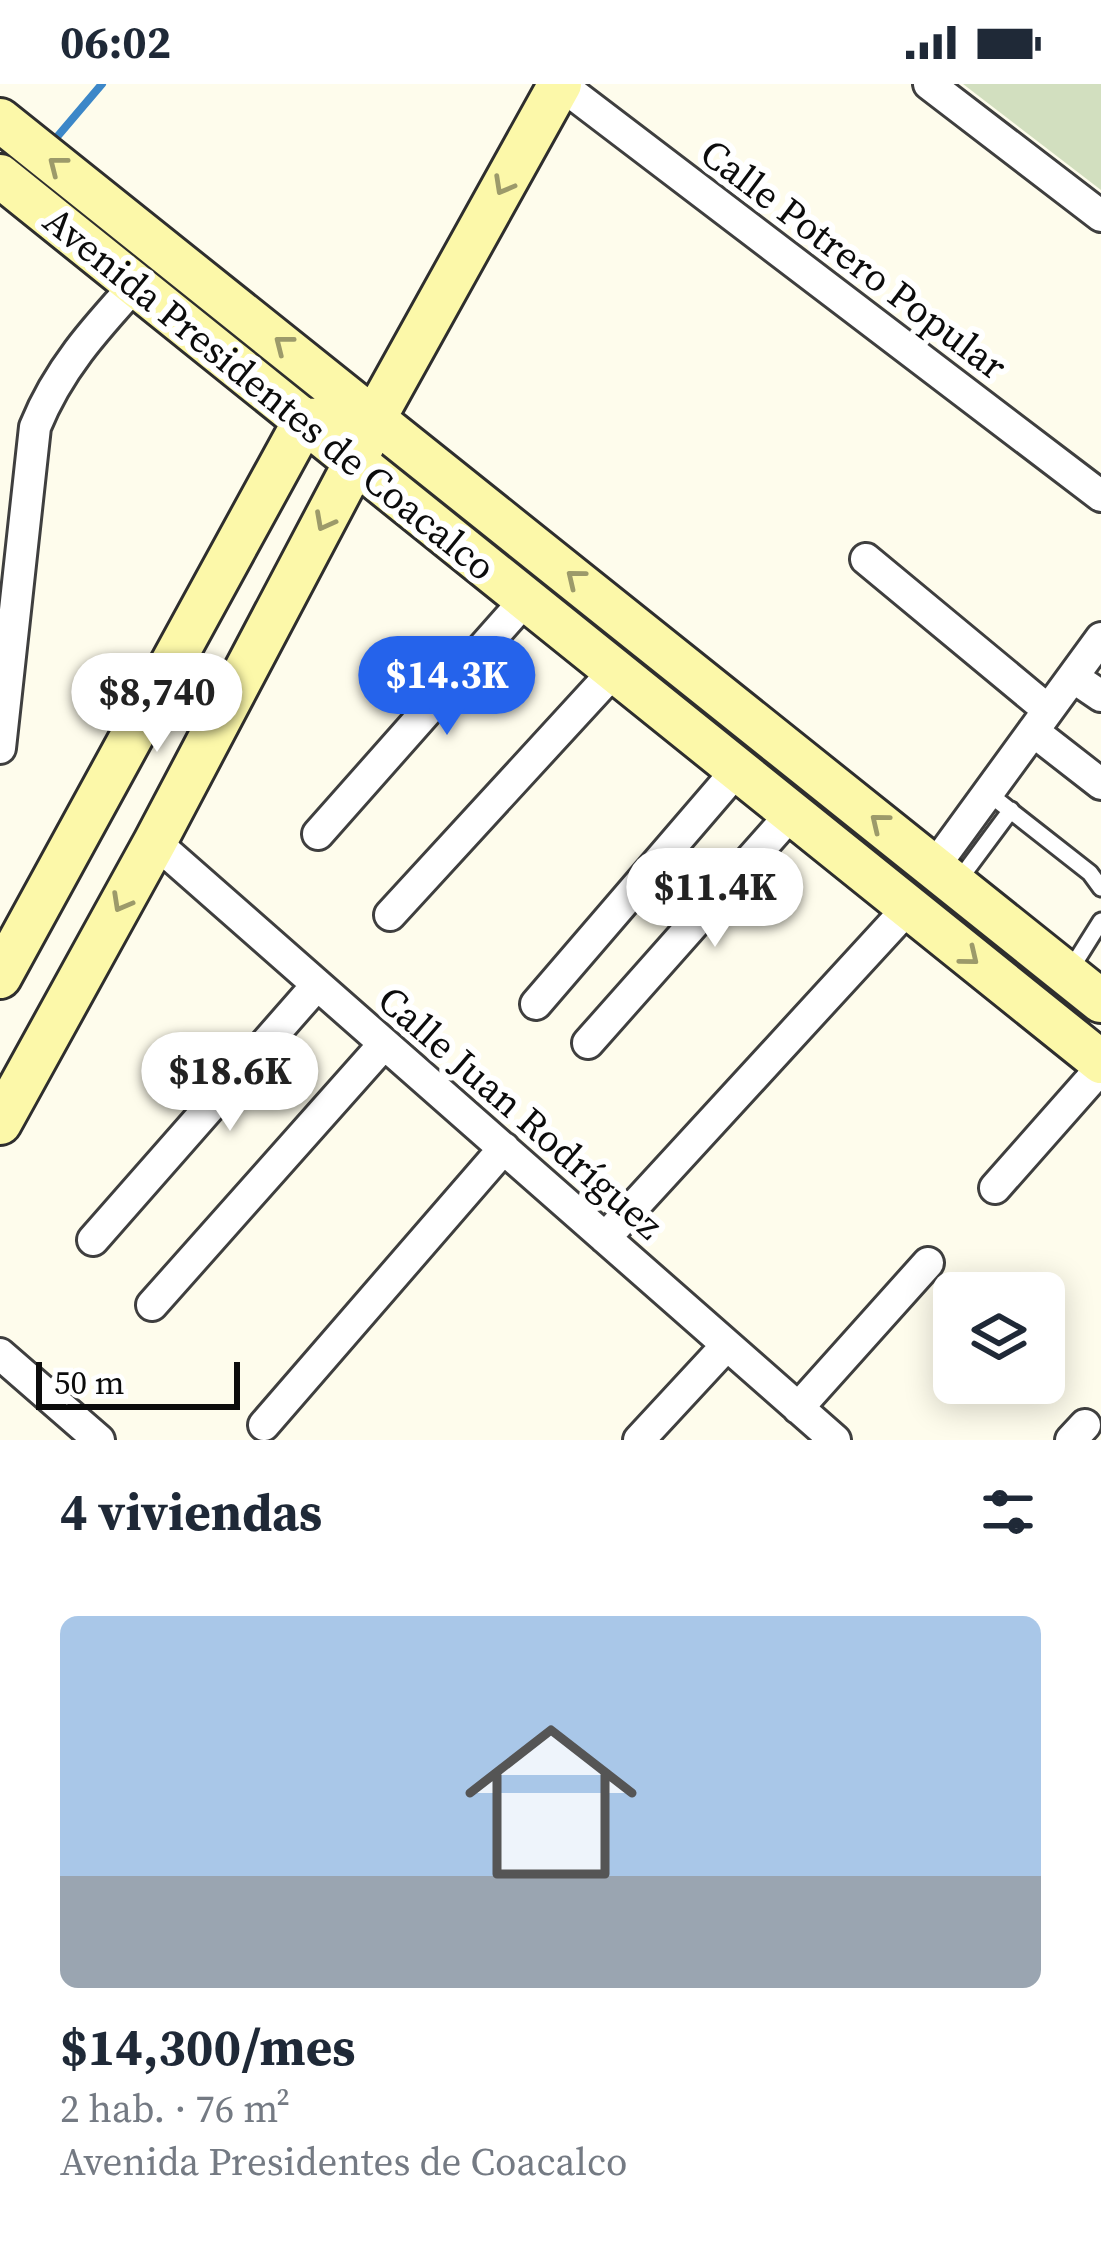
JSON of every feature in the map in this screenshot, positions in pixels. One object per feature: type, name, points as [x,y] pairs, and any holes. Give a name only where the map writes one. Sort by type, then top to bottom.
[{"type":"street","points":[[0,1123],[155,842],[375,417],[560,84]]},
{"type":"street","name":"Calle Potrero Popular","points":[[560,84],[1101,496]]},
{"type":"street","points":[[928,84],[1101,216]]},
{"type":"street","name":"Avenida Presidentes de Coacalco","points":[[0,120],[1101,1001]]},
{"type":"street","name":"Avenida Presidentes de Coacalco","points":[[0,176],[1101,1065]]},
{"type":"street","points":[[0,748],[35,428],[51,387],[81,344],[136,284]]},
{"type":"street","points":[[0,977],[305,420],[375,417]]},
{"type":"street","points":[[866,560],[1101,784]]},
{"type":"street","points":[[318,834],[526,599]]},
{"type":"street","points":[[945,875],[999,801],[1040,721],[1101,638]]},
{"type":"street","points":[[390,915],[615,670]]},
{"type":"street","points":[[1073,677],[1101,696]]},
{"type":"street","points":[[694,734],[723,697]]},
{"type":"street","points":[[536,1004],[738,769]]},
{"type":"street","points":[[587,1043],[792,813]]},
{"type":"street","name":"Calle Juan Rodríguez","points":[[155,842],[835,1440]]},
{"type":"street","points":[[605,1238],[909,908]]},
{"type":"street","points":[[93,1240],[317,985]]},
{"type":"street","points":[[152,1305],[385,1044]]},
{"type":"street","points":[[994,1188],[1101,1065]]},
{"type":"street","points":[[264,1425],[504,1148]]},
{"type":"street","points":[[798,1408],[928,1263]]},
{"type":"street","points":[[639,1440],[727,1345]]},
{"type":"street","points":[[0,1354],[99,1440]]},
{"type":"lane","points":[[999,801],[1090,873],[1101,888]]},
{"type":"lane","points":[[1067,974],[1101,921]]},
{"type":"green space","points":[[963,84],[1101,84],[1101,190]]},
{"type":"waterway","points":[[51,144],[102,84]]}]
